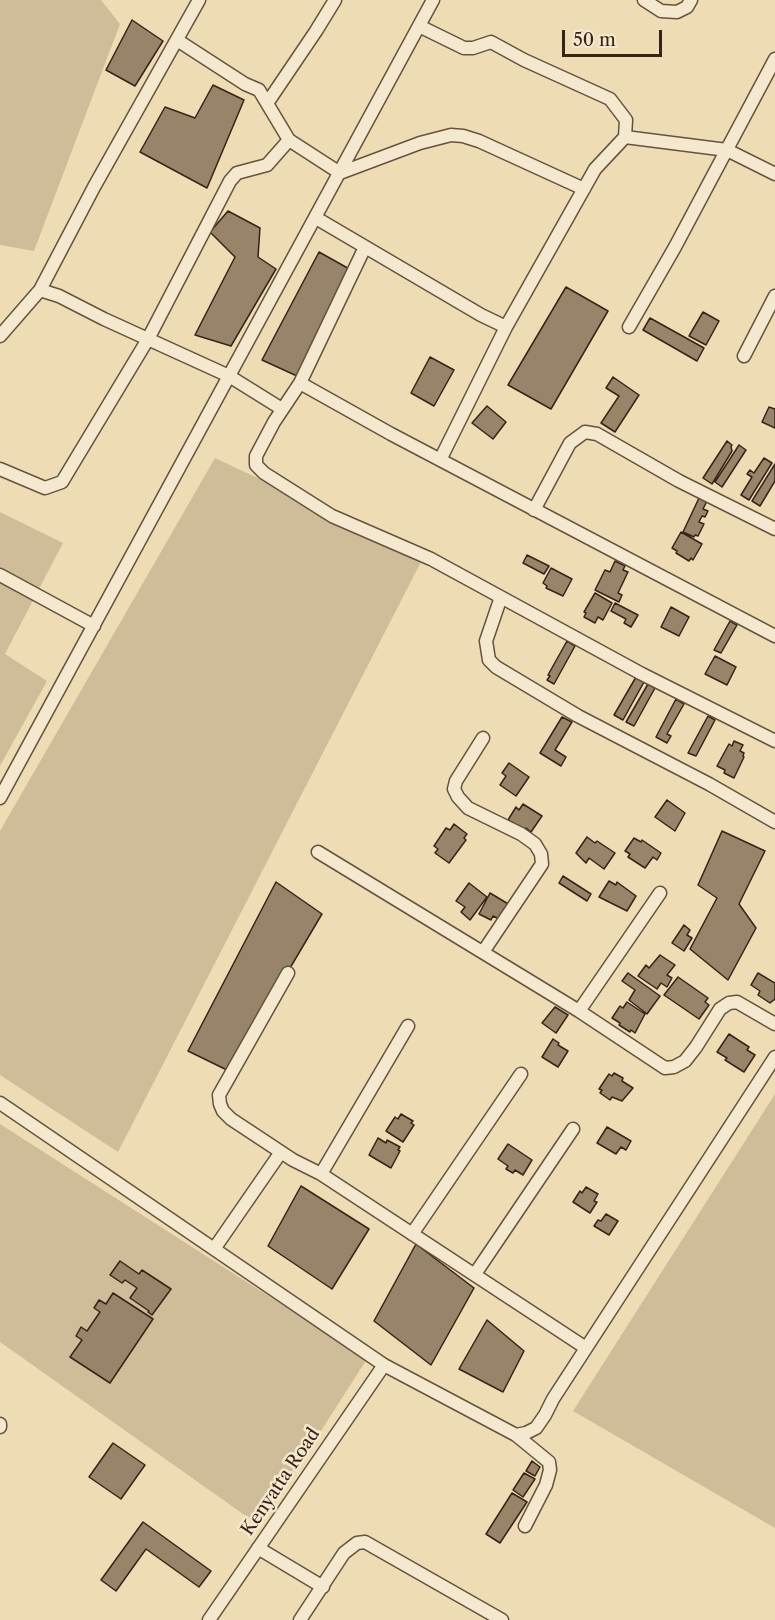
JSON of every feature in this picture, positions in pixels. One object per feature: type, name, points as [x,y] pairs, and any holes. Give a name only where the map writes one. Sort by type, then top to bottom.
[{"type":"street","points":[[0,336],[40,290],[94,187],[199,0]]},
{"type":"street","points":[[268,102],[316,32],[334,0]]},
{"type":"street","points":[[0,798],[433,0]]},
{"type":"street","points":[[644,0],[662,11],[677,12],[687,7],[691,0]]},
{"type":"street","points":[[419,27],[464,48],[473,48],[490,42],[610,99],[626,120],[625,137],[595,169],[506,327],[440,460]]},
{"type":"street","points":[[177,40],[245,84],[259,90],[289,140],[340,173]]},
{"type":"street","points":[[628,327],[675,247],[775,59]]},
{"type":"street","points":[[340,173],[420,143],[451,135],[479,141],[584,189]]},
{"type":"street","points":[[625,137],[727,150],[775,174]]},
{"type":"street","points":[[0,469],[45,488],[54,487],[62,482],[148,339],[230,181],[237,173],[267,165],[289,140]]},
{"type":"street","points":[[316,218],[481,315],[506,327]]},
{"type":"street","points":[[365,247],[300,383],[282,409],[256,456],[256,465],[264,473],[332,516],[431,559],[642,674],[775,741]]},
{"type":"street","points":[[40,290],[59,296],[229,376],[282,409]]},
{"type":"street","points":[[744,356],[775,296]]},
{"type":"street","points":[[300,383],[440,460],[775,636]]},
{"type":"street","points":[[534,510],[570,443],[585,432],[597,434],[680,481],[775,529]]},
{"type":"street","points":[[0,575],[94,626]]},
{"type":"street","points":[[501,597],[486,641],[489,660],[496,667],[578,716],[709,784],[775,822]]},
{"type":"street","points":[[483,738],[456,781],[454,789],[468,808],[521,834],[535,844],[541,854],[542,864],[483,952]]},
{"type":"street","points":[[318,852],[579,1011],[665,1068],[674,1067],[684,1061],[696,1047],[720,1009],[729,1003],[737,1002],[775,1024]]},
{"type":"street","points":[[579,1011],[660,893]]},
{"type":"street","points":[[288,973],[219,1095],[219,1104],[231,1119],[281,1152],[321,1174],[586,1348]]},
{"type":"street","points":[[321,1174],[408,1026]]},
{"type":"street","points":[[516,1435],[536,1428],[775,1057]]},
{"type":"street","points":[[412,1234],[521,1074]]},
{"type":"street","points":[[0,1103],[384,1365],[516,1435],[549,1462],[550,1470],[546,1485],[525,1526]]},
{"type":"street","points":[[475,1275],[573,1129]]},
{"type":"street","points":[[214,1249],[281,1152]]},
{"type":"street","name":"Kenyatta Road","points":[[209,1620],[384,1365]]},
{"type":"street","points":[[300,1620],[344,1553],[357,1543],[365,1542],[502,1620]]},
{"type":"street","points":[[258,1548],[322,1587]]},
{"type":"shaded area","points":[[0,0],[101,0],[120,24],[34,251],[0,245]]},
{"type":"shaded area","points":[[215,458],[424,556],[118,1152],[0,1075],[0,831]]},
{"type":"shaded area","points":[[0,512],[63,543],[5,654],[47,681],[0,766]]},
{"type":"shaded area","points":[[775,1094],[775,1528],[573,1411]]},
{"type":"shaded area","points":[[0,1124],[367,1359],[260,1526],[0,1342]]},
{"type":"building","points":[[132,20],[163,41],[135,86],[106,70]]},
{"type":"building","points":[[213,85],[244,100],[207,188],[140,152],[165,107],[195,118]]},
{"type":"building","points":[[228,211],[260,228],[258,257],[276,269],[231,346],[195,335],[235,257],[210,232]]},
{"type":"building","points":[[319,252],[353,271],[297,376],[262,360]]},
{"type":"building","points":[[566,287],[608,311],[551,409],[508,385]]},
{"type":"building","points":[[703,312],[719,321],[706,345],[689,336]]},
{"type":"building","points":[[650,318],[704,348],[697,361],[643,330]]},
{"type":"building","points":[[430,357],[454,370],[434,406],[411,393]]},
{"type":"building","points":[[613,377],[639,395],[615,432],[601,423],[619,396],[606,388]]},
{"type":"building","points":[[487,406],[506,422],[493,439],[472,423]]},
{"type":"building","points":[[769,407],[775,409],[775,428],[762,422]]},
{"type":"building","points":[[727,441],[732,445],[732,451],[712,484],[703,478]]},
{"type":"building","points":[[739,445],[746,450],[722,487],[715,482]]},
{"type":"building","points":[[764,458],[772,463],[749,500],[741,495],[752,477],[747,474],[750,470],[754,473]]},
{"type":"building","points":[[775,464],[775,481],[760,506],[752,501]]},
{"type":"building","points":[[699,498],[707,501],[703,509],[708,511],[699,522],[704,524],[698,536],[694,537],[683,532]]},
{"type":"building","points":[[681,532],[702,544],[693,560],[691,558],[689,561],[672,548]]},
{"type":"building","points":[[527,555],[549,566],[544,574],[523,563]]},
{"type":"building","points":[[615,561],[625,566],[623,570],[628,572],[618,593],[622,595],[619,602],[595,590],[605,570],[610,572]]},
{"type":"building","points":[[551,568],[572,579],[563,596],[546,588],[547,586],[543,583]]},
{"type":"building","points":[[595,593],[612,603],[603,620],[598,617],[595,623],[584,617],[586,613],[584,612]]},
{"type":"building","points":[[615,603],[638,615],[631,627],[624,623],[626,619],[611,611]]},
{"type":"building","points":[[671,607],[689,617],[679,636],[661,627]]},
{"type":"building","points":[[730,621],[737,625],[721,653],[714,650]]},
{"type":"building","points":[[567,641],[575,646],[554,684],[547,680],[550,676],[548,675]]},
{"type":"building","points":[[715,656],[736,667],[727,685],[705,674]]},
{"type":"building","points":[[636,677],[644,682],[623,720],[614,715]]},
{"type":"building","points":[[648,684],[655,688],[634,726],[626,722]]},
{"type":"building","points":[[676,699],[684,704],[667,734],[671,736],[667,743],[656,737]]},
{"type":"building","points":[[708,716],[715,720],[696,756],[688,753]]},
{"type":"building","points":[[562,717],[572,722],[555,750],[566,757],[561,766],[540,753]]},
{"type":"building","points":[[734,741],[743,745],[740,751],[744,753],[744,757],[734,778],[717,766],[729,744],[732,746]]},
{"type":"building","points":[[509,763],[529,777],[516,796],[500,785],[506,776],[502,773]]},
{"type":"building","points":[[667,800],[685,813],[675,831],[655,817]]},
{"type":"building","points":[[523,804],[542,816],[531,832],[526,828],[525,831],[508,820],[516,807],[519,810]]},
{"type":"building","points":[[454,824],[467,834],[464,838],[466,840],[449,863],[435,853],[438,849],[434,846],[446,828],[450,830]]},
{"type":"building","points":[[722,831],[765,851],[739,904],[756,928],[728,980],[690,949],[717,898],[698,885]]},
{"type":"building","points":[[587,837],[615,853],[604,869],[589,858],[586,863],[576,853]]},
{"type":"building","points":[[634,838],[641,842],[642,840],[661,853],[657,860],[653,857],[645,868],[628,857],[630,854],[625,851]]},
{"type":"building","points":[[563,876],[591,894],[587,901],[559,883]]},
{"type":"building","points":[[609,881],[616,885],[617,882],[636,896],[627,911],[599,897]]},
{"type":"building","points":[[276,882],[322,914],[229,1071],[188,1051]]},
{"type":"building","points":[[469,883],[487,897],[470,920],[461,912],[465,907],[456,901]]},
{"type":"building","points":[[490,893],[510,905],[506,914],[502,912],[499,919],[493,916],[491,920],[479,914]]},
{"type":"building","points":[[684,925],[690,930],[687,935],[692,938],[684,951],[672,943]]},
{"type":"building","points":[[660,955],[675,965],[667,975],[672,978],[667,987],[661,983],[657,989],[638,976],[646,965],[649,968]]},
{"type":"building","points":[[628,973],[660,996],[647,1014],[629,1000],[635,990],[622,981]]},
{"type":"building","points":[[758,973],[775,983],[775,999],[770,1003],[758,995],[760,991],[751,985]]},
{"type":"building","points":[[678,977],[708,998],[705,1002],[709,1005],[699,1019],[664,995]]},
{"type":"building","points":[[627,1002],[645,1014],[635,1033],[619,1025],[620,1023],[612,1018],[620,1006],[623,1008]]},
{"type":"building","points":[[555,1007],[568,1015],[556,1033],[542,1023]]},
{"type":"building","points":[[729,1034],[749,1047],[747,1050],[755,1055],[744,1072],[717,1052]]},
{"type":"building","points":[[553,1039],[568,1051],[558,1067],[542,1057]]},
{"type":"building","points":[[614,1073],[633,1088],[622,1101],[612,1097],[610,1100],[600,1093],[602,1090],[599,1089],[609,1074],[612,1076]]},
{"type":"building","points":[[401,1114],[413,1121],[411,1123],[414,1125],[403,1142],[386,1131],[395,1117],[398,1119]]},
{"type":"building","points":[[607,1127],[631,1141],[626,1150],[621,1147],[616,1154],[597,1143]]},
{"type":"building","points":[[378,1138],[400,1147],[391,1168],[369,1155]]},
{"type":"building","points":[[508,1144],[532,1160],[523,1175],[515,1170],[513,1173],[506,1169],[508,1166],[498,1159]]},
{"type":"building","points":[[301,1186],[369,1229],[332,1289],[268,1246]]},
{"type":"building","points":[[586,1187],[598,1194],[594,1201],[597,1202],[590,1213],[573,1202],[580,1191],[582,1193]]},
{"type":"building","points":[[606,1214],[618,1221],[609,1235],[594,1226]]},
{"type":"building","points":[[416,1244],[474,1288],[431,1365],[374,1321]]},
{"type":"building","points":[[120,1261],[139,1274],[142,1270],[171,1289],[152,1315],[130,1298],[137,1288],[125,1280],[122,1283],[110,1275]]},
{"type":"building","points":[[113,1293],[153,1319],[110,1383],[70,1357],[82,1340],[76,1336],[81,1327],[87,1331],[100,1312],[94,1308],[99,1300],[106,1304]]},
{"type":"building","points":[[487,1320],[524,1351],[503,1392],[459,1369]]},
{"type":"building","points":[[113,1443],[145,1465],[121,1499],[89,1477]]},
{"type":"building","points":[[532,1461],[540,1467],[535,1476],[526,1471]]},
{"type":"building","points":[[524,1473],[535,1479],[523,1497],[513,1490]]},
{"type":"building","points":[[512,1493],[527,1502],[500,1543],[486,1534]]},
{"type":"building","points":[[143,1522],[211,1571],[199,1587],[146,1549],[116,1591],[101,1580]]}]
